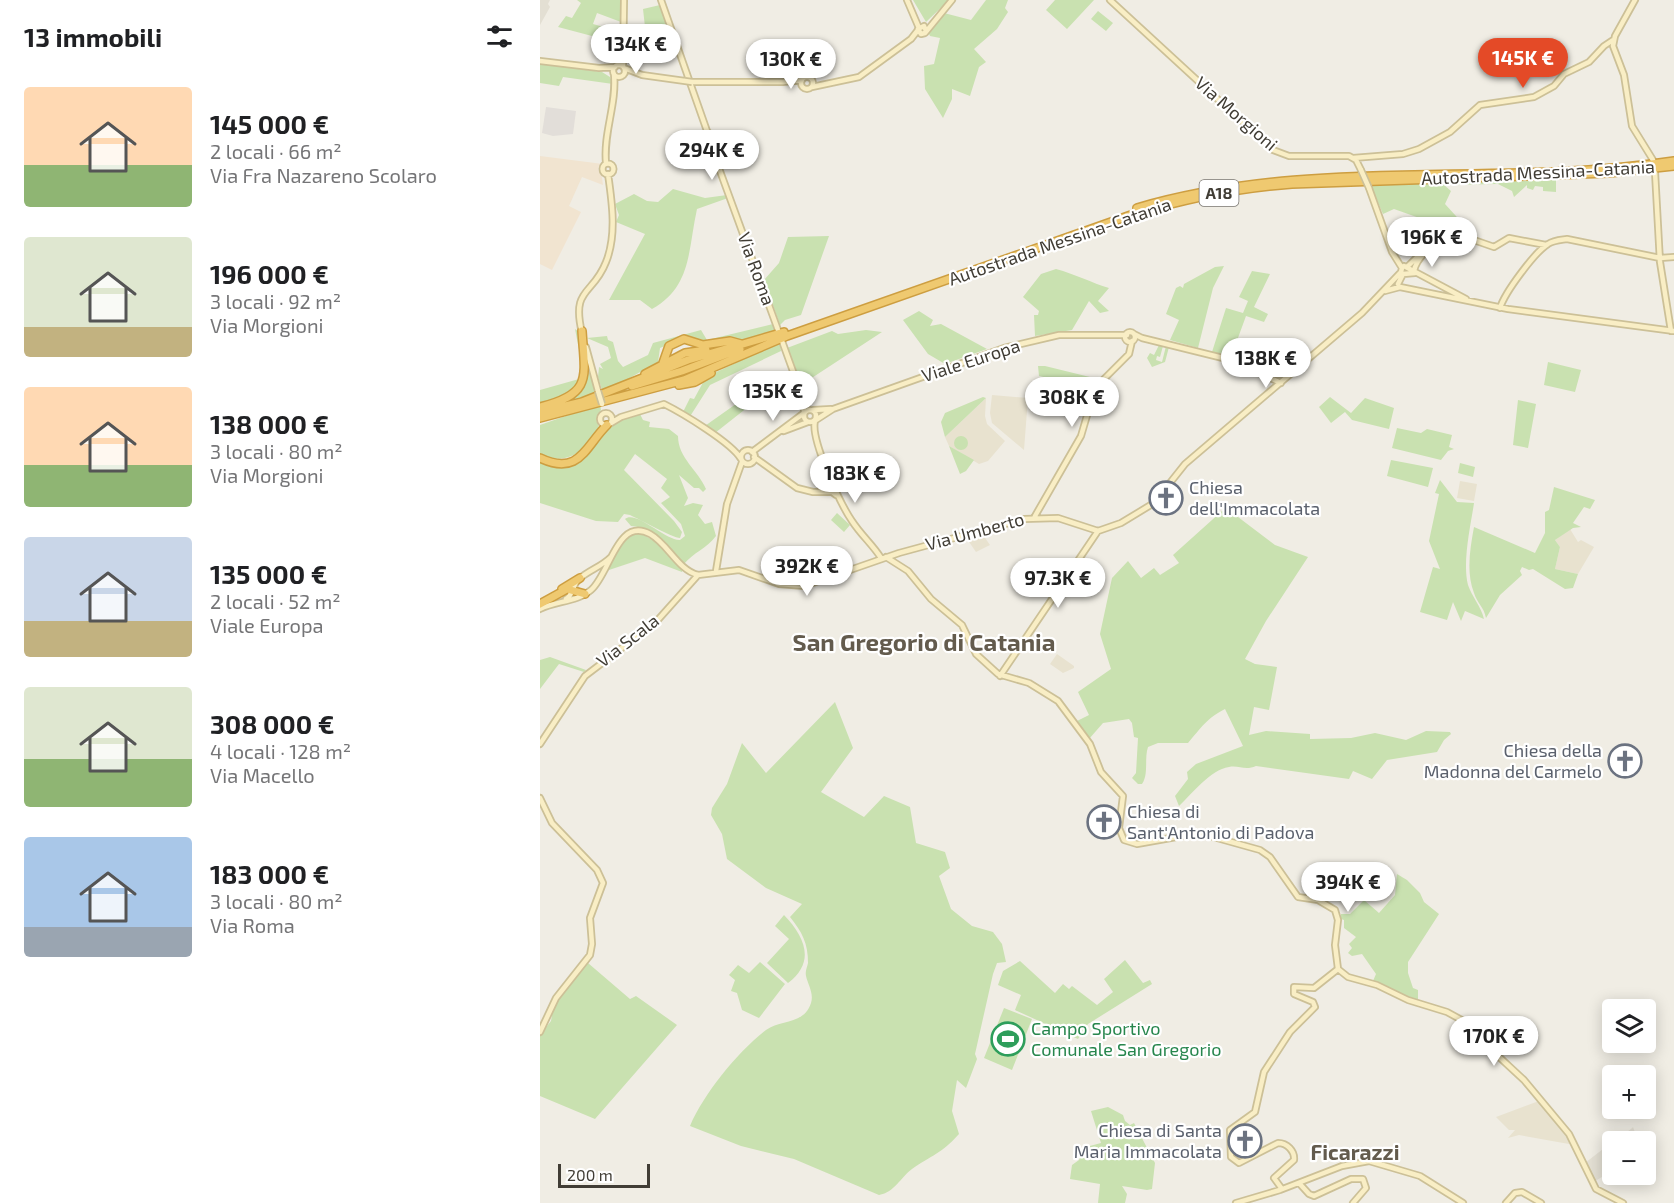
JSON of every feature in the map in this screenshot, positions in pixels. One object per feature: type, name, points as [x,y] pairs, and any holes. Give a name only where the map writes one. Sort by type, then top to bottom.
[{"type":"highway","name":"Autostrada Messina-Catania","points":[[540,418],[684,380],[740,349],[1150,205],[1204,190],[1283,179],[1609,168],[1674,161]]},
{"type":"highway","name":"Autostrada Messina-Catania","points":[[540,412],[630,385],[645,375],[688,360],[766,344],[1131,215],[1206,195],[1259,187],[1313,183],[1609,173],[1674,166]]},
{"type":"highway","points":[[540,407],[565,400],[581,383],[586,366],[582,331]]},
{"type":"highway","points":[[662,364],[670,345],[685,339],[706,345],[730,341],[740,349]]},
{"type":"highway","points":[[593,404],[766,344]]},
{"type":"highway","points":[[645,375],[662,364],[693,351],[724,347],[740,349]]},
{"type":"highway","points":[[645,375],[687,358],[724,347]]},
{"type":"highway","points":[[652,387],[695,382],[720,366],[740,349]]},
{"type":"highway","points":[[630,385],[740,349]]},
{"type":"highway","points":[[645,375],[706,350]]},
{"type":"highway","points":[[540,423],[564,416],[580,408]]},
{"type":"highway","points":[[540,457],[558,463],[575,460],[589,449],[606,424]]},
{"type":"highway","points":[[540,603],[584,576]]},
{"type":"highway","points":[[540,603],[564,590],[589,592]]},
{"type":"street","points":[[615,91],[622,77],[620,67],[624,0]]},
{"type":"street","points":[[661,0],[709,137],[717,141],[712,148],[704,145],[709,137]]},
{"type":"street","points":[[907,0],[921,28]]},
{"type":"street","points":[[783,82],[806,89],[859,77],[911,39],[921,28],[936,18],[952,0]]},
{"type":"street","name":"Via Morgioni","points":[[1110,0],[1273,150],[1289,156],[1353,158],[1363,155]]},
{"type":"street","points":[[1360,168],[1359,159],[1363,155],[1399,154],[1419,149],[1437,140],[1480,105],[1510,99],[1527,99],[1557,84],[1564,74],[1589,62],[1613,40],[1635,0]]},
{"type":"street","points":[[1613,40],[1614,50],[1626,83],[1630,120],[1653,160]]},
{"type":"street","points":[[540,61],[599,68],[620,67],[642,75],[692,82],[783,82],[802,80],[807,77],[830,83]]},
{"type":"street","points":[[608,174],[602,170],[606,163],[606,136],[615,91],[614,74],[620,67]]},
{"type":"street","points":[[599,68],[622,77],[642,75]]},
{"type":"street","points":[[811,79],[812,87]]},
{"type":"street","points":[[802,80],[802,87]]},
{"type":"street","name":"Via Roma","points":[[712,148],[778,330]]},
{"type":"street","points":[[1353,158],[1369,188],[1397,261],[1400,277]]},
{"type":"street","points":[[606,163],[613,168],[608,174],[612,204],[612,230],[607,261],[585,291],[579,306],[582,331],[602,392],[607,414],[606,424]]},
{"type":"street","points":[[1400,277],[1449,297],[1498,307],[1672,331],[1660,258],[1655,172]]},
{"type":"street","points":[[1000,676],[1098,531],[1121,523],[1150,507],[1185,464],[1367,309],[1442,232],[1450,231],[1496,247],[1507,239],[1546,245],[1567,239],[1660,258],[1674,257]]},
{"type":"street","points":[[1416,272],[1416,265],[1441,238],[1448,234],[1459,234]]},
{"type":"street","points":[[1498,307],[1546,245]]},
{"type":"street","points":[[1400,277],[1416,272]]},
{"type":"street","points":[[1382,292],[1400,277],[1416,272],[1473,302]]},
{"type":"street","points":[[1449,297],[1455,297],[1456,294]]},
{"type":"street","points":[[1671,317],[1674,324]]},
{"type":"street","name":"Viale Europa","points":[[833,409],[1004,348],[1059,335],[1142,338],[1231,360],[1266,375]]},
{"type":"street","points":[[1035,516],[1081,436],[1095,388],[1129,354],[1130,338]]},
{"type":"street","points":[[782,341],[803,399],[803,417],[812,421]]},
{"type":"street","points":[[1266,375],[1291,375]]},
{"type":"street","points":[[1266,375],[1281,382]]},
{"type":"street","points":[[1266,375],[1272,384],[1271,391]]},
{"type":"street","points":[[803,399],[812,410],[812,421],[839,500]]},
{"type":"street","points":[[606,424],[664,404],[716,435],[735,450],[743,462]]},
{"type":"street","points":[[743,462],[753,462],[754,455],[804,412],[833,409]]},
{"type":"street","points":[[754,455],[789,428],[812,421],[833,409]]},
{"type":"street","points":[[606,424],[599,418],[607,414],[621,417]]},
{"type":"street","points":[[735,450],[754,455],[797,488],[813,492],[835,493],[854,525],[884,558],[908,571],[931,598],[962,625],[976,654],[1000,676],[1029,683],[1058,701],[1090,744],[1101,772],[1123,796],[1119,828],[1123,838],[1130,843],[1199,833],[1264,852],[1296,896],[1318,900],[1336,912],[1338,969],[1348,977],[1377,985],[1408,1000],[1447,1012],[1472,1026],[1482,1048],[1497,1055],[1524,1080],[1569,1134],[1596,1189],[1623,1203]]},
{"type":"street","points":[[716,571],[727,504],[733,483],[743,462],[744,451]]},
{"type":"street","points":[[828,491],[833,485]]},
{"type":"street","name":"Via Umberto","points":[[884,558],[1035,516],[1058,518],[1098,531]]},
{"type":"street","points":[[540,609],[570,597],[584,576],[603,565],[629,532],[642,530],[661,541],[686,569],[698,575],[716,571],[745,570],[783,585],[804,586],[884,558]]},
{"type":"street","points":[[553,604],[589,592],[603,576],[616,548]]},
{"type":"street","name":"Via Scala","points":[[540,744],[590,671],[656,622],[698,575]]},
{"type":"street","points":[[584,576],[578,588],[589,592]]},
{"type":"street","points":[[584,576],[597,578],[589,592]]},
{"type":"street","points":[[540,798],[557,830],[597,870],[603,881],[602,890],[590,918],[592,944],[590,955],[555,998],[548,1019],[540,1032]]},
{"type":"street","points":[[1282,1189],[1274,1178],[1294,1160],[1289,1147],[1278,1143],[1239,1163],[1231,1157],[1230,1130],[1255,1112],[1264,1072],[1290,1032],[1315,1007],[1313,1002],[1294,994],[1294,987],[1314,988],[1338,969]]},
{"type":"street","points":[[1236,1203],[1282,1189],[1342,1166],[1369,1161],[1420,1176],[1463,1203]]},
{"type":"street","points":[[1299,1183],[1314,1196],[1351,1179],[1363,1179],[1366,1188],[1353,1203]]},
{"type":"street","points":[[1506,1203],[1515,1193],[1522,1192],[1541,1203]]},
{"type":"shaded area","points":[[540,0],[550,0],[548,4],[550,7],[540,25]]},
{"type":"shaded area","points":[[546,107],[576,111],[573,134],[553,136],[542,133]]},
{"type":"shaded area","points":[[540,156],[603,164],[598,170],[601,171],[603,185],[582,177],[569,206],[581,212],[552,270],[540,264]]},
{"type":"shaded area","points":[[992,395],[1028,398],[1024,450],[992,423],[990,413]]},
{"type":"shaded area","points":[[986,398],[987,424],[1005,441],[988,461],[979,464],[949,446],[945,437]]},
{"type":"shaded area","points":[[1460,481],[1477,484],[1474,501],[1457,498]]},
{"type":"shaded area","points":[[1570,529],[1578,542],[1581,540],[1594,547],[1578,574],[1555,569],[1560,547],[1555,540]]},
{"type":"shaded area","points":[[981,532],[990,545],[976,552],[965,536]]},
{"type":"shaded area","points":[[1057,654],[1074,668],[1063,673],[1050,664]]},
{"type":"shaded area","points":[[1539,1101],[1571,1140],[1569,1144],[1519,1135],[1508,1138],[1515,1130],[1509,1130],[1496,1117]]},
{"type":"shaded area","points":[[1602,1150],[1602,1177],[1592,1183],[1585,1163]]},
{"type":"green space","points":[[577,0],[621,0],[621,22],[597,13],[593,24],[621,32],[620,46],[592,41],[592,36],[558,27],[566,16],[572,18],[581,3]]},
{"type":"green space","points":[[913,0],[949,0],[926,22]]},
{"type":"green space","points":[[986,0],[1008,0],[1005,8],[1008,12],[997,29],[974,49],[986,62],[979,67],[970,96],[952,89],[952,99],[943,118],[925,89],[924,66],[934,64],[940,38],[930,36],[928,32],[944,13],[971,20]]},
{"type":"green space","points":[[1055,0],[1094,0],[1067,29],[1046,10]]},
{"type":"green space","points":[[660,5],[669,31],[646,36],[643,9]]},
{"type":"green space","points":[[1098,11],[1113,23],[1106,31],[1091,19]]},
{"type":"green space","points":[[540,64],[602,72],[610,77],[613,84],[563,77],[559,86],[540,83]]},
{"type":"green space","points":[[1556,180],[1556,192],[1543,191],[1543,187],[1535,186],[1533,190],[1527,188],[1527,185],[1514,197],[1512,191],[1498,184],[1444,185],[1451,191],[1445,204],[1466,227],[1463,235],[1450,230],[1443,224],[1442,226],[1394,209],[1383,214],[1370,184]]},
{"type":"green space","points":[[673,189],[705,198],[727,195],[728,198],[697,209],[686,266],[675,290],[665,300],[652,309],[640,300],[609,300],[645,234],[616,222],[619,215],[615,204],[634,194],[647,201],[658,202]]},
{"type":"green space","points":[[829,236],[801,315],[785,320],[780,325],[764,280],[779,263],[788,237]]},
{"type":"green space","points":[[1224,266],[1213,288],[1198,348],[1170,340],[1179,320],[1166,314],[1176,288],[1180,286],[1183,288],[1184,284],[1215,267]]},
{"type":"green space","points":[[1056,269],[1109,288],[1098,301],[1109,311],[1100,313],[1089,301],[1072,330],[1035,336],[1034,315],[1038,315],[1039,311],[1023,297],[1041,274]]},
{"type":"green space","points":[[1252,271],[1270,274],[1254,307],[1268,314],[1264,322],[1246,316],[1231,357],[1212,352],[1226,308],[1243,313],[1248,301],[1239,297]]},
{"type":"green space","points":[[919,311],[933,320],[930,326],[941,324],[987,349],[945,364],[928,354],[903,320]]},
{"type":"green space","points":[[773,324],[776,331],[737,342],[708,344],[683,338],[660,348],[658,362],[603,393],[598,377],[599,367],[603,369],[600,364],[611,358],[608,347],[587,338],[607,336],[608,340],[613,342],[618,361],[623,367],[648,355],[653,343],[701,330],[707,340]]},
{"type":"green space","points":[[575,329],[579,332],[584,369],[573,392],[540,405],[540,390],[579,379],[581,360]]},
{"type":"green space","points":[[866,330],[882,332],[801,385],[787,348],[832,331],[838,334]]},
{"type":"green space","points":[[780,342],[781,351],[710,385],[689,418],[682,414],[690,398],[694,399],[706,377]]},
{"type":"green space","points":[[1159,345],[1163,346],[1160,357],[1157,356],[1156,360],[1162,362],[1166,346],[1169,347],[1165,362],[1152,367],[1147,358],[1150,353],[1154,355]]},
{"type":"green space","points":[[587,358],[597,394],[549,406],[571,395],[582,383]]},
{"type":"green space","points":[[1548,362],[1581,370],[1575,392],[1544,385]]},
{"type":"green space","points":[[1038,366],[1098,379],[1093,388],[1039,376]]},
{"type":"green space","points":[[983,397],[986,398],[945,437],[941,422],[945,413]]},
{"type":"green space","points":[[1330,397],[1351,413],[1365,398],[1394,408],[1389,429],[1352,420],[1345,412],[1331,423],[1319,407]]},
{"type":"green space","points":[[743,399],[748,407],[715,433],[702,428]]},
{"type":"green space","points":[[1518,400],[1536,404],[1528,448],[1513,445]]},
{"type":"green space","points":[[600,404],[601,410],[597,418],[599,428],[582,450],[567,458],[558,459],[540,454],[540,425]]},
{"type":"green space","points":[[640,414],[643,420],[650,422],[649,427],[669,429],[678,436],[681,451],[706,489],[703,492],[699,488],[694,488],[679,475],[688,498],[684,506],[693,503],[703,505],[698,515],[705,524],[712,522],[716,536],[684,564],[654,534],[631,526],[625,519],[630,517],[642,521],[630,515],[624,514],[618,522],[596,521],[540,503],[540,460],[560,465],[589,452],[606,429],[615,422]],"holes":[[[635,454],[667,479],[661,488],[670,497],[661,503],[681,524],[685,536],[680,540],[674,539],[646,523],[680,538],[682,532],[624,470]]]},
{"type":"green space","points":[[1397,428],[1421,433],[1427,429],[1452,435],[1449,447],[1454,449],[1448,451],[1441,460],[1392,448]]},
{"type":"green space","points":[[961,436],[966,438],[968,443],[966,448],[961,450],[956,448],[954,443],[956,438]]},
{"type":"green space","points":[[949,446],[974,460],[966,471],[960,474]]},
{"type":"green space","points":[[1391,460],[1433,468],[1428,487],[1387,476]]},
{"type":"green space","points":[[1460,463],[1475,467],[1473,477],[1458,473]]},
{"type":"green space","points":[[1440,480],[1457,502],[1474,503],[1466,576],[1484,619],[1465,611],[1461,621],[1453,602],[1447,620],[1420,612],[1433,567],[1440,569],[1429,541],[1439,494],[1435,493]]},
{"type":"green space","points":[[1554,487],[1595,500],[1590,509],[1584,507],[1573,523],[1581,527],[1573,528],[1555,540],[1560,547],[1555,569],[1578,574],[1573,588],[1565,589],[1533,569],[1522,567],[1520,571],[1522,575],[1500,595],[1486,618],[1475,596],[1470,577],[1470,552],[1474,527],[1535,553],[1545,533],[1545,512],[1549,510]]},
{"type":"green space","points":[[1222,511],[1238,517],[1275,545],[1308,557],[1266,621],[1245,659],[1255,664],[1277,667],[1269,710],[1254,707],[1249,735],[1266,731],[1310,734],[1310,739],[1351,738],[1375,733],[1406,740],[1426,731],[1450,732],[1451,734],[1444,740],[1437,752],[1387,760],[1372,779],[1353,771],[1349,779],[1256,766],[1229,767],[1209,777],[1179,806],[1175,796],[1188,779],[1187,772],[1196,764],[1243,746],[1225,709],[1209,720],[1188,743],[1158,743],[1148,747],[1142,784],[1138,784],[1132,778],[1136,773],[1138,738],[1134,737],[1132,723],[1129,719],[1103,723],[1089,739],[1077,721],[1089,715],[1078,692],[1111,669],[1100,634],[1112,578],[1128,561],[1141,578],[1154,568],[1160,575],[1179,563],[1173,555]]},
{"type":"green space","points":[[837,513],[850,525],[844,532],[831,520]]},
{"type":"green space","points":[[638,532],[660,544],[683,569],[682,572],[645,558],[606,571],[624,539]]},
{"type":"green space","points":[[550,657],[586,670],[584,672],[559,664],[540,689],[540,660]]},
{"type":"green space","points":[[835,702],[853,748],[821,792],[864,817],[884,796],[910,807],[916,843],[945,852],[950,868],[939,876],[951,909],[972,926],[993,932],[1002,944],[1006,962],[997,963],[993,974],[975,1054],[977,1059],[966,1088],[957,1080],[952,1111],[959,1134],[941,1150],[912,1169],[893,1188],[879,1195],[794,1159],[741,1146],[690,1126],[713,1087],[744,1050],[766,1030],[803,1015],[808,1010],[812,999],[806,974],[808,956],[805,944],[801,933],[790,917],[802,904],[766,888],[727,859],[722,834],[711,815],[712,808],[727,784],[742,743],[766,773]]},
{"type":"green space","points":[[1397,874],[1407,880],[1420,893],[1424,902],[1439,914],[1408,962],[1408,973],[1413,988],[1418,990],[1418,1001],[1373,981],[1376,974],[1362,954],[1352,956],[1348,953],[1352,948],[1349,944],[1356,937],[1344,928],[1344,920],[1341,919],[1341,914],[1350,914],[1364,900],[1379,913],[1395,895]]},
{"type":"green space","points":[[784,915],[802,941],[805,958],[797,975],[788,983],[767,963],[789,939],[775,926]]},
{"type":"green space","points":[[1125,960],[1143,983],[1150,980],[1152,984],[1088,1024],[1078,1039],[1015,1010],[1021,995],[998,985],[1003,971],[1020,961],[1055,993],[1063,984],[1069,989],[1072,986],[1097,1005],[1113,992],[1104,979]]},
{"type":"green space","points":[[760,962],[785,984],[759,1018],[742,1010],[737,993],[731,991],[735,980],[729,975],[738,965],[749,973]]},
{"type":"green space","points":[[588,963],[630,999],[636,996],[677,1025],[595,1119],[540,1096],[540,1035],[551,1021],[554,1003]]},
{"type":"green space","name":"Campo Sportivo Comunale San Gregorio","points":[[1004,1008],[1032,1019],[1012,1070],[984,1058]]},
{"type":"green space","points":[[1108,1107],[1123,1115],[1125,1121],[1130,1125],[1134,1123],[1155,1163],[1152,1189],[1122,1186],[1127,1194],[1125,1203],[1098,1203],[1100,1184],[1070,1179],[1072,1165],[1079,1160],[1086,1147],[1101,1143],[1091,1111]]},
{"type":"place","name":"Chiesa dell'Immacolata","points":[[1166,498]]},
{"type":"place","name":"Chiesa della Madonna del Carmelo","points":[[1625,761]]},
{"type":"place","name":"Chiesa di Sant'Antonio di Padova","points":[[1104,822]]},
{"type":"place","name":"Campo Sportivo Comunale San Gregorio","points":[[1008,1039]]},
{"type":"place","name":"Chiesa di Santa Maria Immacolata","points":[[1245,1141]]},
{"type":"district","name":"San Gregorio di Catania","points":[[924,643]]},
{"type":"district","name":"Ficarazzi","points":[[1355,1153]]}]
